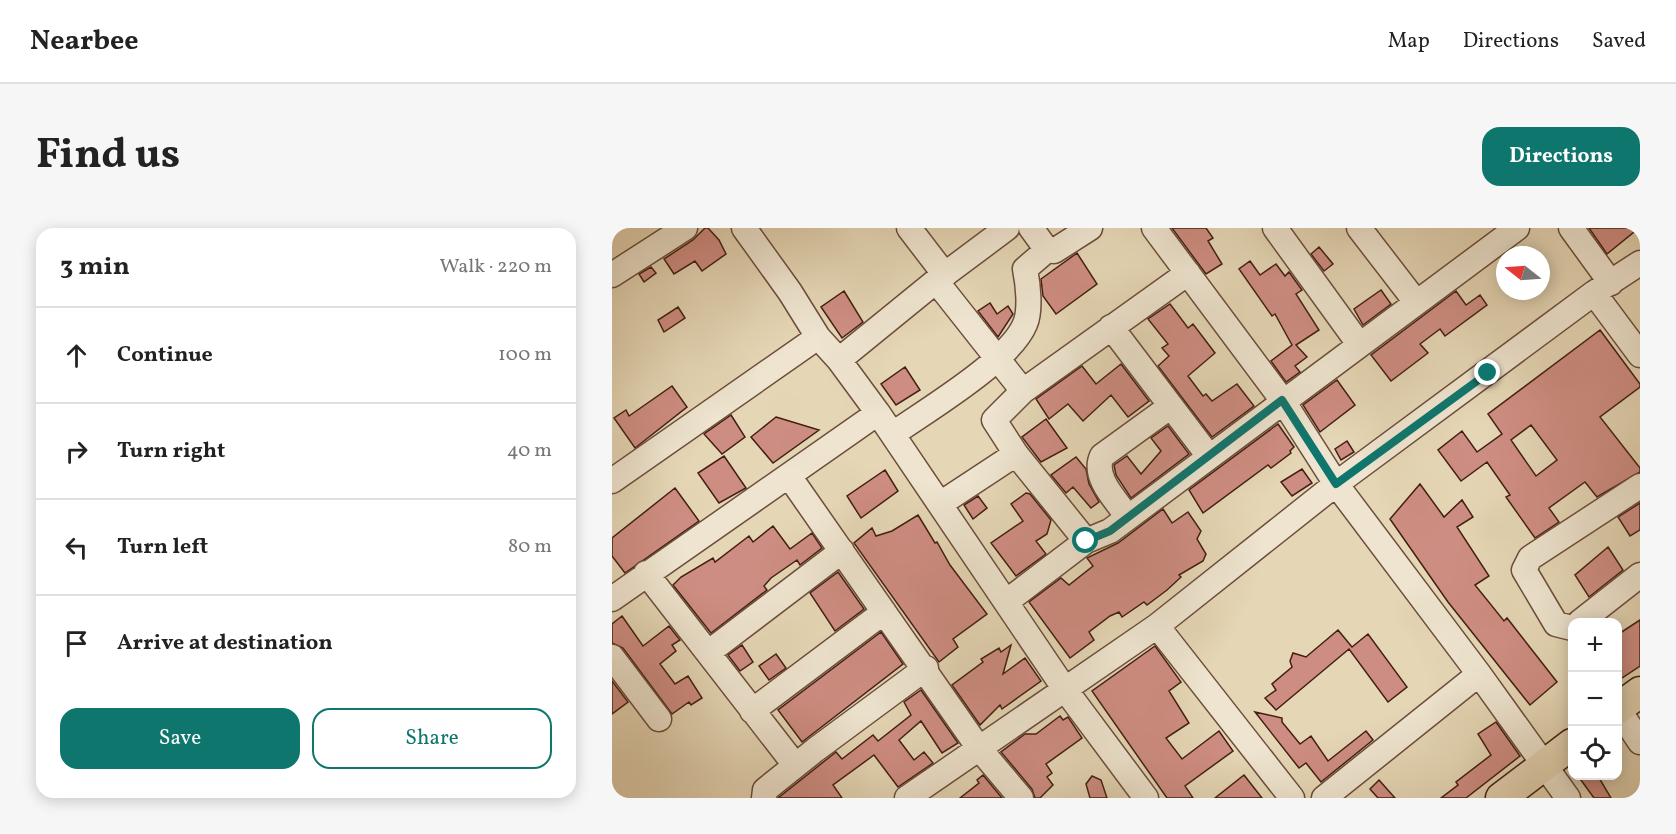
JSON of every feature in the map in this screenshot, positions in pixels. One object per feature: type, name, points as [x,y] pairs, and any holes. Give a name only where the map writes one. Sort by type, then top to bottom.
[{"type":"main road","points":[[1622,706],[1640,692]]},
{"type":"main road","points":[[1501,798],[1568,747]]},
{"type":"street","points":[[612,275],[685,228]]},
{"type":"street","points":[[744,228],[790,292],[818,337],[839,360],[893,434],[1064,688],[1146,798]]},
{"type":"street","points":[[909,228],[940,278],[997,360],[1023,391]]},
{"type":"street","points":[[839,360],[940,278],[1007,228]]},
{"type":"street","points":[[1031,228],[1047,250],[1054,251],[1090,228]]},
{"type":"street","points":[[1275,228],[1359,344]]},
{"type":"street","points":[[1359,228],[1416,302]]},
{"type":"street","points":[[1006,602],[1086,541],[1110,531],[1208,455],[1517,228]]},
{"type":"street","points":[[1570,228],[1640,355]]},
{"type":"street","points":[[1161,231],[1188,273],[1282,400],[1336,484],[1479,674],[1568,798]]},
{"type":"street","points":[[893,434],[997,360],[1025,324],[1028,284],[1025,269],[1047,250]]},
{"type":"street","points":[[907,798],[1157,626],[1336,484],[1640,263]]},
{"type":"street","points":[[1086,541],[1016,454],[994,420],[1023,391],[1188,273]]},
{"type":"street","points":[[1111,327],[1208,455]]},
{"type":"street","points":[[614,474],[818,337]]},
{"type":"street","points":[[1128,517],[1098,473],[1098,463],[1102,456],[1171,406]]},
{"type":"street","points":[[612,598],[878,413]]},
{"type":"street","points":[[940,504],[1016,454]]},
{"type":"street","points":[[789,476],[926,668],[978,747],[1020,798]]},
{"type":"street","points":[[1568,627],[1556,624],[1524,570],[1530,558],[1640,486]]},
{"type":"street","points":[[708,652],[842,551]]},
{"type":"street","points":[[646,573],[795,765]]},
{"type":"street","points":[[1585,618],[1640,575]]},
{"type":"street","points":[[752,711],[884,612]]},
{"type":"street","points":[[1157,626],[1292,798]]},
{"type":"street","points":[[612,657],[659,719]]},
{"type":"street","points":[[764,798],[765,790],[795,765],[926,668]]},
{"type":"street","points":[[1324,798],[1479,674]]},
{"type":"street","points":[[1622,715],[1640,742]]},
{"type":"building","points":[[705,228],[708,228],[719,240],[726,254],[702,271],[695,261],[674,274],[664,259],[693,240]]},
{"type":"building","points":[[1172,228],[1206,228],[1213,238],[1208,241],[1222,264],[1206,274]]},
{"type":"building","points":[[1589,228],[1639,228],[1607,254]]},
{"type":"building","points":[[1319,247],[1333,264],[1324,271],[1311,254]]},
{"type":"building","points":[[1077,253],[1097,284],[1056,314],[1043,296],[1041,279]]},
{"type":"building","points":[[1250,261],[1260,275],[1276,264],[1285,276],[1289,272],[1302,290],[1296,294],[1319,330],[1296,345],[1307,357],[1295,366],[1300,372],[1286,382],[1271,361],[1292,345],[1275,314],[1272,316],[1239,269]]},
{"type":"building","points":[[651,267],[656,273],[644,282],[639,274]]},
{"type":"building","points":[[1381,290],[1391,304],[1363,325],[1354,309]]},
{"type":"building","points":[[844,291],[863,322],[842,338],[821,307]]},
{"type":"building","points":[[1456,291],[1466,305],[1480,295],[1487,305],[1445,336],[1440,329],[1420,344],[1428,353],[1391,381],[1371,355]]},
{"type":"building","points":[[990,303],[997,314],[1008,306],[1013,314],[998,337],[978,311]]},
{"type":"building","points":[[1170,304],[1188,328],[1193,324],[1215,353],[1188,376],[1203,396],[1206,394],[1212,401],[1237,384],[1254,406],[1212,437],[1158,366],[1169,356],[1162,348],[1168,344],[1148,319]]},
{"type":"building","points":[[678,307],[685,318],[664,332],[658,320]]},
{"type":"building","points":[[1600,330],[1640,384],[1640,387],[1600,417],[1640,468],[1640,472],[1597,497],[1585,482],[1549,508],[1559,522],[1535,538],[1506,497],[1510,495],[1487,462],[1461,481],[1438,450],[1462,431],[1477,452],[1502,434],[1488,414]],"holes":[[[1531,425],[1557,460],[1536,476],[1511,440]]]},
{"type":"building","points":[[1121,364],[1149,401],[1128,417],[1111,395],[1083,421],[1068,404],[1049,419],[1036,399],[1082,366],[1096,384]]},
{"type":"building","points":[[905,367],[920,390],[896,405],[881,384]]},
{"type":"building","points":[[1337,380],[1355,405],[1320,432],[1303,405]]},
{"type":"building","points":[[672,386],[687,407],[635,448],[614,418],[626,410],[629,416]]},
{"type":"building","points":[[731,415],[745,437],[722,454],[704,434]]},
{"type":"building","points":[[776,417],[819,430],[773,463],[751,437]]},
{"type":"building","points":[[1046,419],[1067,448],[1041,462],[1022,437]]},
{"type":"building","points":[[1278,424],[1294,447],[1291,453],[1271,468],[1268,465],[1203,513],[1189,490]]},
{"type":"building","points":[[1168,426],[1189,454],[1131,498],[1116,475],[1114,465],[1127,456],[1141,474],[1161,451],[1151,438]]},
{"type":"building","points":[[1347,441],[1354,452],[1341,460],[1335,449]]},
{"type":"building","points":[[724,456],[746,488],[719,503],[698,473]]},
{"type":"building","points":[[1076,457],[1086,469],[1089,484],[1099,502],[1091,508],[1073,487],[1066,493],[1051,475]]},
{"type":"building","points":[[1302,469],[1312,483],[1292,496],[1281,482]]},
{"type":"building","points":[[885,470],[898,491],[861,518],[847,496]]},
{"type":"building","points":[[1420,484],[1444,517],[1462,500],[1473,517],[1457,527],[1489,576],[1475,585],[1504,621],[1507,618],[1557,682],[1530,705],[1448,602],[1390,519]]},
{"type":"building","points":[[675,488],[699,521],[625,573],[612,556],[612,538]]},
{"type":"building","points":[[1026,493],[1030,494],[1051,520],[1047,534],[1036,541],[1046,554],[1016,576],[991,543],[1023,521],[1011,504]]},
{"type":"building","points":[[978,496],[987,508],[973,519],[964,505]]},
{"type":"building","points":[[1640,503],[1640,530],[1630,536],[1618,517]]},
{"type":"building","points":[[1163,509],[1172,523],[1188,512],[1201,531],[1197,539],[1206,554],[1203,561],[1179,575],[1181,577],[1147,605],[1144,602],[1122,617],[1119,612],[1110,616],[1089,632],[1094,640],[1070,658],[1029,602],[1061,578],[1069,585],[1093,566],[1087,558],[1118,543]]},
{"type":"building","points":[[918,515],[950,565],[987,614],[953,639],[958,647],[939,662],[854,543],[872,528],[876,536],[892,531]]},
{"type":"building","points":[[773,526],[790,549],[812,533],[822,548],[800,565],[797,560],[771,578],[764,586],[767,590],[711,633],[673,585],[681,577],[713,558],[715,562],[749,536],[753,542]]},
{"type":"building","points":[[1608,547],[1623,570],[1589,597],[1575,575]]},
{"type":"building","points":[[838,572],[864,609],[835,631],[810,593]]},
{"type":"building","points":[[622,616],[643,646],[669,626],[680,640],[672,645],[676,651],[660,664],[675,684],[688,676],[702,698],[691,705],[689,702],[672,714],[623,648],[612,643],[612,624]]},
{"type":"building","points":[[1640,620],[1640,666],[1622,678],[1622,672],[1622,632]]},
{"type":"building","points":[[1338,630],[1352,647],[1368,634],[1407,687],[1388,702],[1349,649],[1276,710],[1265,698],[1276,690],[1272,684],[1292,667],[1290,661],[1293,653],[1306,657]]},
{"type":"building","points":[[881,632],[903,664],[802,742],[778,710]]},
{"type":"building","points":[[742,645],[753,662],[740,671],[728,655]]},
{"type":"building","points":[[1011,645],[1003,674],[1025,658],[1041,681],[1002,709],[1000,705],[980,725],[952,685],[983,662],[981,659],[999,648],[1001,652]]},
{"type":"building","points":[[1155,646],[1181,682],[1169,691],[1189,723],[1166,738],[1182,759],[1219,731],[1233,751],[1185,786],[1193,798],[1167,798],[1092,691]]},
{"type":"building","points":[[776,654],[786,668],[769,680],[759,666]]},
{"type":"building","points":[[612,681],[628,702],[612,714]]},
{"type":"building","points":[[921,690],[958,743],[942,753],[921,721],[899,740],[914,760],[924,752],[933,763],[898,787],[874,755],[833,785],[842,798],[778,798],[836,752],[842,759],[873,735],[878,741],[911,715],[904,702]]},
{"type":"building","points":[[1255,712],[1282,718],[1282,722],[1300,744],[1311,736],[1328,761],[1366,731],[1373,740],[1321,782],[1306,763],[1299,768]]},
{"type":"building","points":[[1060,716],[1063,720],[1068,717],[1082,738],[1046,764],[1052,773],[1047,777],[1053,785],[1040,798],[1035,798],[1032,789],[1001,752],[1025,734],[1036,734]]},
{"type":"building","points":[[1496,722],[1520,756],[1466,798],[1441,798],[1458,785],[1456,782],[1491,755],[1478,734]]},
{"type":"building","points":[[983,775],[1002,798],[960,798],[979,783],[977,780]]},
{"type":"building","points":[[1244,775],[1262,798],[1215,798]]},
{"type":"building","points":[[1092,776],[1101,780],[1107,798],[1090,798],[1086,784]]},
{"type":"building","points":[[1379,780],[1395,798],[1378,798],[1370,789]]},
{"type":"building","points":[[1581,780],[1600,780],[1611,798],[1594,798]]},
{"type":"route","points":[[1086,541],[1110,531],[1282,400],[1336,484],[1488,373]]}]
